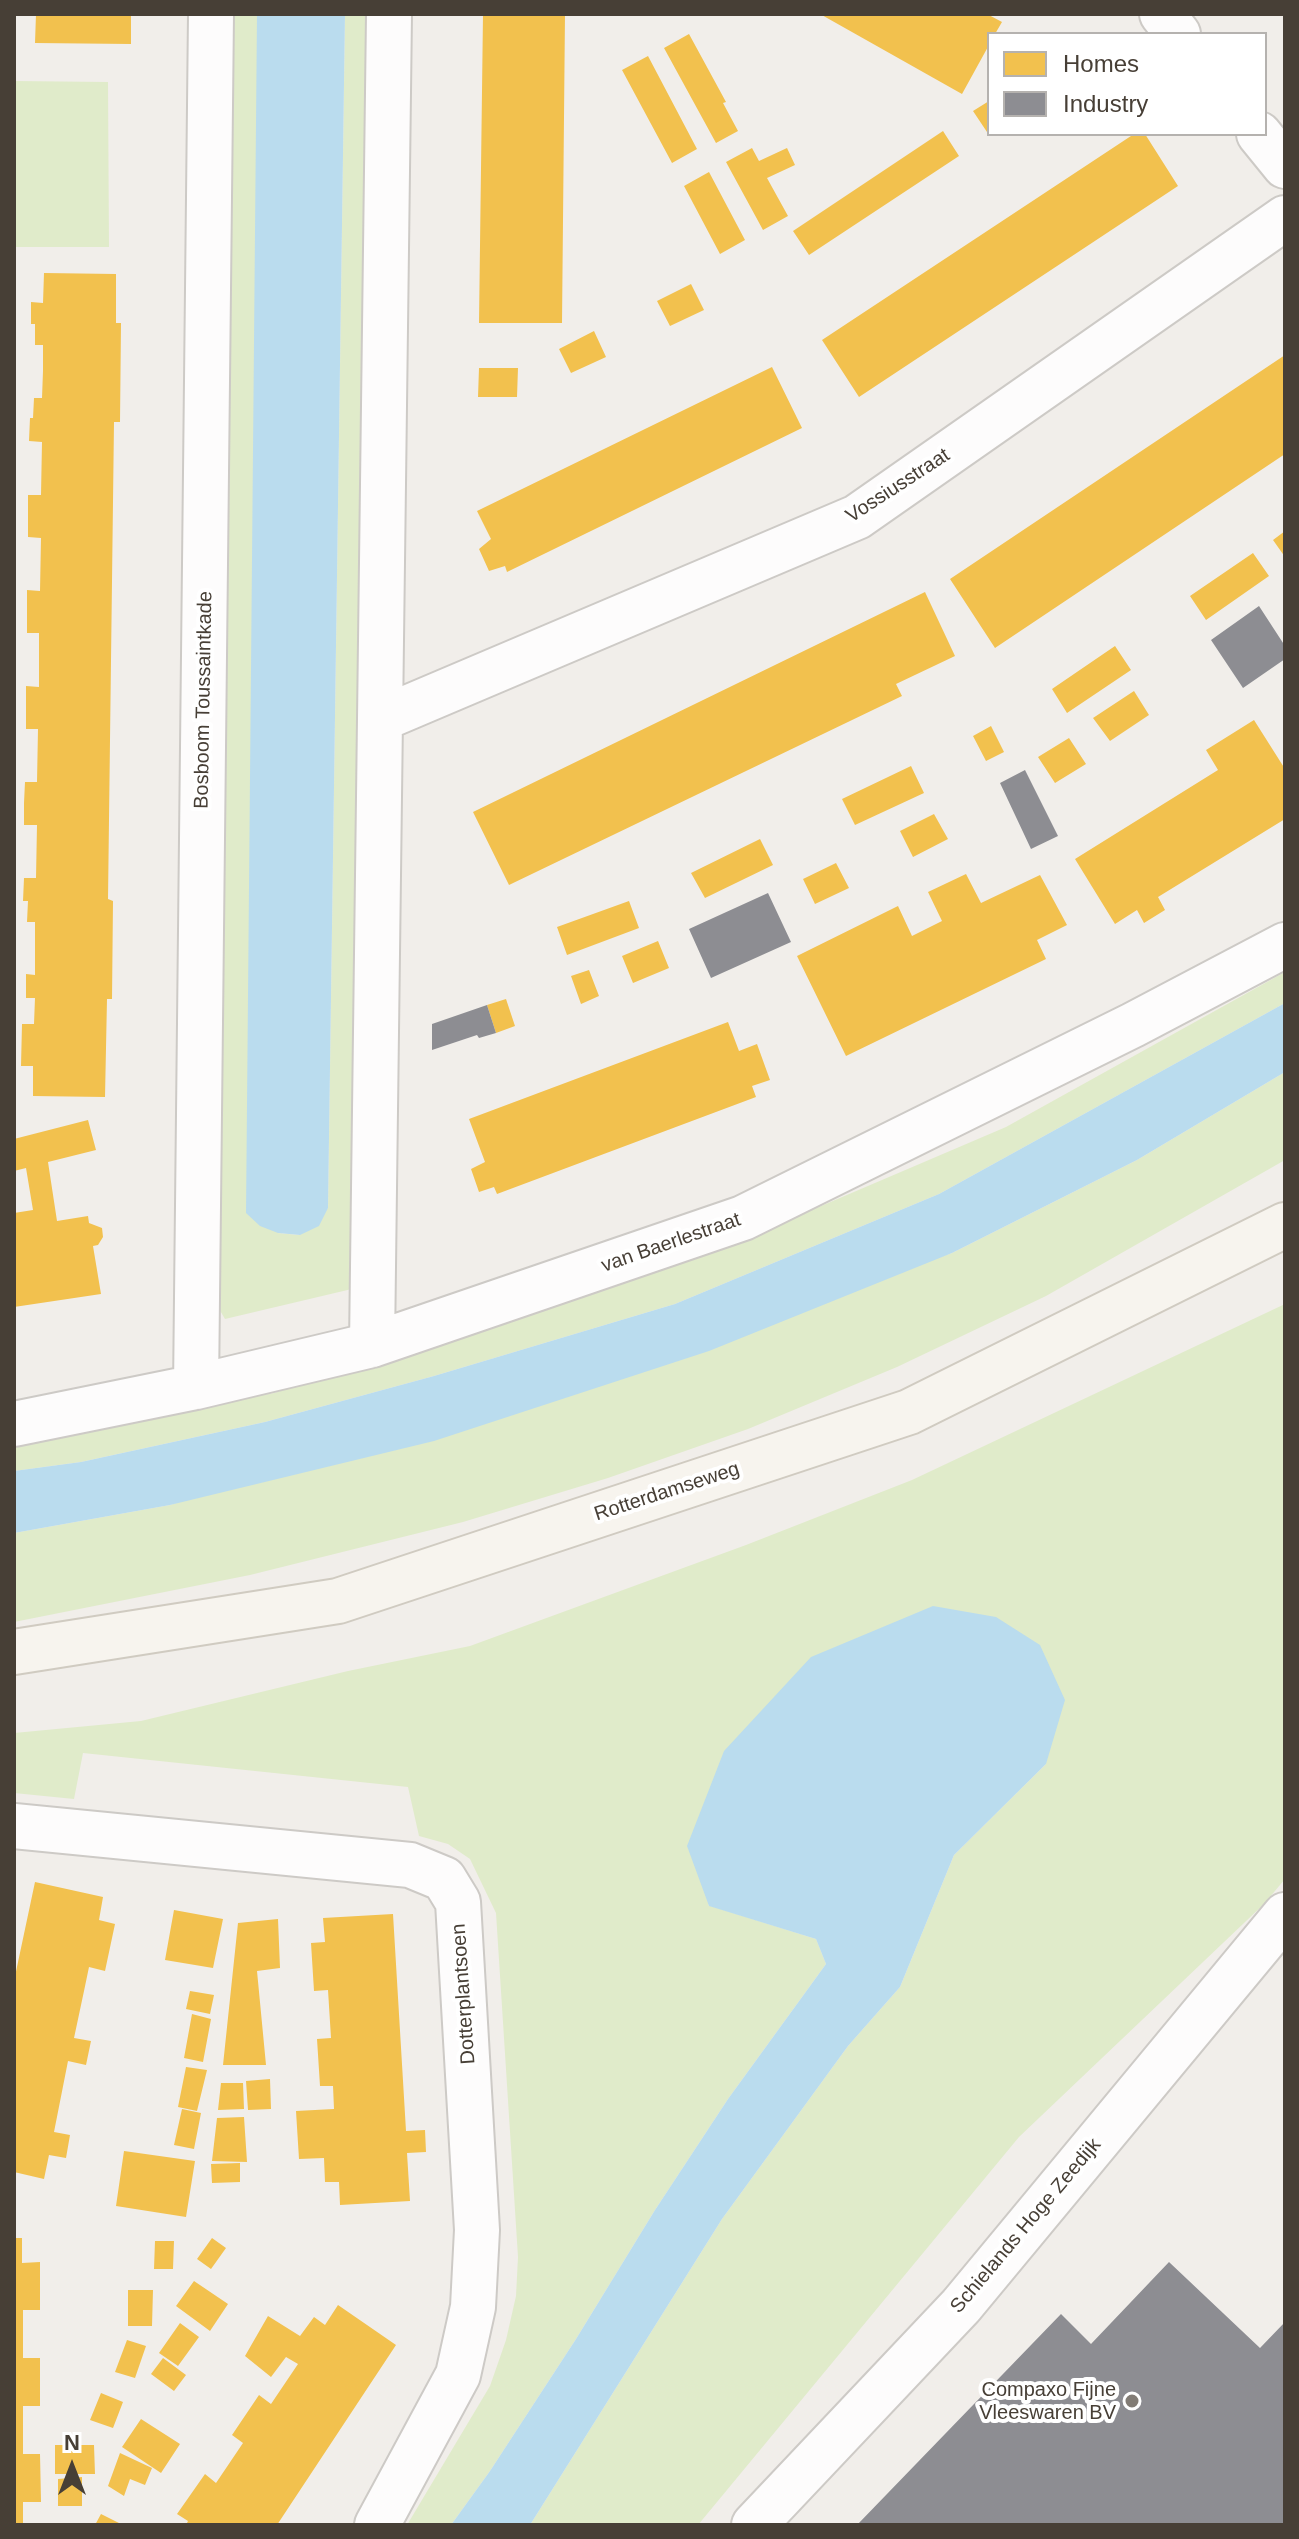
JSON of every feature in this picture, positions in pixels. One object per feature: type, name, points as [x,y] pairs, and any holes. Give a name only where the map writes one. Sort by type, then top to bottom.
[{"type":"main road","name":"Rotterdamseweg","points":[[14,1652],[338,1601],[909,1412],[1285,1225]]},
{"type":"street","name":"Bosboom Toussaintkade","points":[[196,1387],[211,14]]},
{"type":"street","points":[[372,1345],[389,14]]},
{"type":"street","points":[[1162,14],[1176,32]]},
{"type":"street","points":[[1261,136],[1285,166]]},
{"type":"street","name":"Vossiusstraat","points":[[381,719],[857,517],[1285,218]]},
{"type":"street","name":"van Baerlestraat","points":[[14,1424],[196,1387],[372,1345],[743,1218],[1133,1025],[1285,945]]},
{"type":"street","name":"Dotterplantsoen","points":[[14,1826],[410,1865],[444,1879],[458,1902],[477,2230],[473,2307],[458,2375],[377,2525]]},
{"type":"street","name":"Schielands Hoge Zeedijk","points":[[754,2525],[961,2306],[1285,1915]]},
{"type":"green space","points":[[232,14],[257,14],[278,1233],[299,1235],[328,1208],[345,14],[369,14],[356,1288],[225,1319],[212,1297]]},
{"type":"green space","points":[[14,81],[108,82],[109,247],[14,247]]},
{"type":"green space","points":[[1285,972],[1285,1003],[939,1194],[675,1304],[434,1376],[265,1422],[81,1462],[14,1471],[14,1439],[274,1393],[541,1311],[786,1221],[1006,1127]]},
{"type":"green space","points":[[1285,1072],[1285,1160],[1046,1296],[897,1367],[748,1429],[608,1478],[463,1522],[250,1575],[14,1622],[14,1533],[170,1505],[952,1253],[1137,1160]]},
{"type":"green space","points":[[1285,1304],[1285,1879],[1264,1904],[1019,2137],[698,2525],[530,2525],[722,2219],[848,2046],[900,1987],[954,1855],[1046,1764],[708,1905],[816,1939],[826,1964],[728,2099],[576,2339],[451,2525],[407,2525],[490,2386],[506,2340],[516,2296],[518,2257],[496,1913],[470,1859],[448,1844],[419,1836],[408,1787],[83,1753],[74,1799],[14,1793],[14,1733],[141,1721],[348,1671],[470,1646],[746,1545],[912,1480]]},
{"type":"water","points":[[257,14],[345,14],[328,1208],[319,1226],[300,1235],[278,1233],[260,1226],[246,1213]]},
{"type":"water","points":[[1285,1003],[1285,1072],[1137,1160],[952,1253],[709,1351],[434,1441],[170,1505],[14,1533],[14,1471],[81,1462],[265,1422],[434,1376],[675,1304],[939,1194]]},
{"type":"water","points":[[933,1606],[996,1617],[1040,1645],[1065,1700],[1046,1764],[954,1855],[900,1987],[848,2046],[722,2219],[530,2525],[451,2525],[576,2339],[728,2099],[826,1964],[816,1939],[709,1906],[687,1846],[724,1751],[811,1657]]},
{"type":"building: Homes","points":[[36,14],[131,14],[131,44],[35,43]]},
{"type":"building: Homes","points":[[483,14],[565,14],[562,323],[479,323]]},
{"type":"building: Homes","points":[[820,14],[987,14],[1002,22],[996,32],[987,32],[987,49],[962,94]]},
{"type":"building: Homes","points":[[689,34],[738,131],[716,143],[664,48]]},
{"type":"building: Homes","points":[[648,56],[697,149],[672,163],[622,70]]},
{"type":"building: Homes","points":[[987,102],[987,132],[973,111]]},
{"type":"building: Homes","points":[[943,131],[959,156],[809,255],[793,231]]},
{"type":"building: Homes","points":[[1131,136],[1146,136],[1178,186],[859,397],[822,340]]},
{"type":"building: Homes","points":[[752,148],[759,161],[787,148],[795,165],[767,178],[788,216],[763,230],[726,162]]},
{"type":"building: Homes","points":[[709,172],[745,240],[720,254],[684,186]]},
{"type":"building: Homes","points":[[44,273],[116,274],[116,323],[121,323],[120,422],[114,422],[108,899],[113,901],[112,999],[107,999],[105,1097],[33,1096],[33,1066],[21,1066],[22,1024],[34,1024],[35,998],[26,998],[26,974],[35,975],[35,922],[27,922],[28,901],[23,901],[24,878],[36,878],[37,825],[24,825],[24,803],[25,782],[37,782],[38,729],[26,729],[26,686],[39,687],[39,633],[27,633],[27,590],[40,591],[41,538],[28,537],[28,495],[41,495],[42,442],[29,441],[34,398],[42,398],[43,345],[35,345],[31,302],[43,303]]},
{"type":"building: Homes","points":[[691,284],[704,310],[670,326],[657,301]]},
{"type":"building: Homes","points":[[594,331],[606,357],[571,373],[559,349]]},
{"type":"building: Homes","points":[[1285,355],[1285,454],[995,648],[950,579]]},
{"type":"building: Homes","points":[[772,367],[802,428],[507,572],[505,566],[489,571],[479,549],[491,539],[477,511]]},
{"type":"building: Homes","points":[[479,368],[518,368],[517,397],[478,397]]},
{"type":"building: Homes","points":[[1285,531],[1285,557],[1273,540]]},
{"type":"building: Homes","points":[[1253,553],[1269,576],[1206,620],[1190,596]]},
{"type":"building: Homes","points":[[925,592],[955,656],[896,684],[902,696],[509,885],[473,812]]},
{"type":"building: Homes","points":[[1115,646],[1131,670],[1067,713],[1052,689]]},
{"type":"building: Homes","points":[[1134,691],[1149,715],[1110,741],[1093,718]]},
{"type":"building: Homes","points":[[1254,720],[1285,769],[1285,819],[1158,897],[1165,910],[1144,923],[1137,910],[1115,924],[1075,859],[1218,770],[1206,750]]},
{"type":"building: Homes","points":[[991,726],[1004,752],[986,761],[973,736]]},
{"type":"building: Homes","points":[[1069,738],[1086,764],[1055,783],[1038,757]]},
{"type":"building: Homes","points":[[911,766],[924,793],[855,825],[842,799]]},
{"type":"building: Homes","points":[[934,814],[948,839],[913,857],[900,831]]},
{"type":"building: Homes","points":[[760,839],[773,865],[705,898],[691,873]]},
{"type":"building: Homes","points":[[836,863],[849,888],[815,904],[803,879]]},
{"type":"building: Homes","points":[[966,874],[981,903],[1040,875],[1067,925],[1037,940],[1046,959],[846,1056],[797,956],[898,906],[912,936],[942,921],[928,892]]},
{"type":"building: Homes","points":[[629,901],[639,928],[567,955],[557,927]]},
{"type":"building: Homes","points":[[658,941],[669,968],[633,983],[622,956]]},
{"type":"building: Homes","points":[[589,970],[599,996],[581,1004],[571,976]]},
{"type":"building: Homes","points":[[506,999],[515,1026],[496,1033],[487,1005]]},
{"type":"building: Homes","points":[[728,1022],[739,1051],[757,1044],[770,1080],[752,1086],[756,1097],[497,1194],[494,1187],[479,1192],[471,1169],[485,1162],[469,1119]]},
{"type":"building: Homes","points":[[88,1120],[96,1150],[48,1162],[57,1221],[88,1216],[89,1223],[102,1228],[103,1237],[98,1245],[93,1246],[101,1294],[14,1307],[14,1213],[33,1210],[26,1168],[14,1171],[14,1139]]},
{"type":"building: Homes","points":[[35,1882],[103,1897],[99,1920],[115,1924],[105,1971],[89,1967],[74,2038],[91,2041],[86,2065],[68,2061],[54,2132],[70,2135],[66,2158],[49,2155],[44,2179],[14,2172],[14,1981]]},
{"type":"building: Homes","points":[[174,1910],[223,1919],[213,1968],[165,1960]]},
{"type":"building: Homes","points":[[393,1914],[406,2131],[425,2130],[426,2152],[407,2153],[410,2201],[340,2205],[339,2182],[325,2182],[324,2158],[299,2159],[296,2111],[334,2109],[333,2086],[320,2086],[317,2039],[331,2038],[328,1990],[314,1991],[311,1943],[325,1942],[323,1918]]},
{"type":"building: Homes","points":[[278,1919],[280,1968],[257,1971],[266,2065],[223,2065],[238,1923]]},
{"type":"building: Homes","points":[[190,1991],[214,1995],[210,2014],[186,2009]]},
{"type":"building: Homes","points":[[192,2014],[211,2019],[203,2062],[184,2058]]},
{"type":"building: Homes","points":[[186,2067],[207,2070],[197,2111],[178,2107]]},
{"type":"building: Homes","points":[[270,2079],[271,2109],[248,2110],[246,2081]]},
{"type":"building: Homes","points":[[221,2083],[243,2083],[244,2109],[218,2110]]},
{"type":"building: Homes","points":[[182,2109],[201,2113],[194,2149],[174,2145]]},
{"type":"building: Homes","points":[[244,2117],[247,2162],[212,2161],[217,2118]]},
{"type":"building: Homes","points":[[124,2151],[195,2161],[186,2217],[116,2206]]},
{"type":"building: Homes","points":[[240,2163],[240,2182],[212,2183],[211,2164]]},
{"type":"building: Homes","points":[[14,2238],[22,2238],[22,2263],[40,2262],[40,2310],[23,2310],[23,2358],[40,2358],[40,2406],[23,2406],[23,2454],[40,2454],[41,2502],[23,2502],[23,2525],[14,2525]]},
{"type":"building: Homes","points":[[212,2238],[226,2248],[211,2269],[197,2259]]},
{"type":"building: Homes","points":[[155,2241],[174,2241],[173,2269],[154,2269]]},
{"type":"building: Homes","points":[[194,2281],[228,2304],[210,2331],[176,2306]]},
{"type":"building: Homes","points":[[128,2290],[153,2290],[152,2326],[128,2326]]},
{"type":"building: Homes","points":[[338,2305],[396,2345],[277,2525],[186,2525],[188,2521],[177,2514],[205,2474],[216,2483],[243,2443],[232,2435],[259,2395],[271,2404],[298,2364],[286,2357],[271,2377],[245,2356],[268,2316],[300,2336],[314,2317],[325,2325]]},
{"type":"building: Homes","points":[[180,2323],[199,2337],[178,2366],[159,2353]]},
{"type":"building: Homes","points":[[127,2340],[146,2346],[135,2378],[115,2372]]},
{"type":"building: Homes","points":[[163,2358],[186,2375],[174,2391],[151,2374]]},
{"type":"building: Homes","points":[[101,2393],[123,2402],[113,2428],[90,2420]]},
{"type":"building: Homes","points":[[141,2419],[180,2444],[161,2473],[122,2447]]},
{"type":"building: Homes","points":[[55,2445],[94,2445],[95,2474],[55,2474]]},
{"type":"building: Homes","points":[[120,2453],[152,2468],[145,2485],[130,2479],[124,2496],[108,2486]]},
{"type":"building: Homes","points":[[82,2477],[82,2506],[58,2506],[58,2479]]},
{"type":"building: Homes","points":[[101,2514],[123,2525],[95,2525]]},
{"type":"building: Industry","points":[[1259,606],[1285,646],[1285,659],[1243,688],[1211,640]]},
{"type":"building: Industry","points":[[1025,770],[1058,836],[1031,849],[1000,783]]},
{"type":"building: Industry","points":[[768,893],[791,942],[711,978],[689,929]]},
{"type":"building: Industry","points":[[487,1005],[496,1033],[479,1038],[477,1035],[432,1050],[432,1024]]},
{"type":"building: Industry","name":"Compaxo Fijne Vleeswaren BV","points":[[1169,2262],[1260,2348],[1285,2322],[1285,2525],[857,2525],[1061,2314],[1091,2344]]},
{"type":"place","name":"Compaxo Fijne Vleeswaren BV","points":[[1132,2401]]}]
